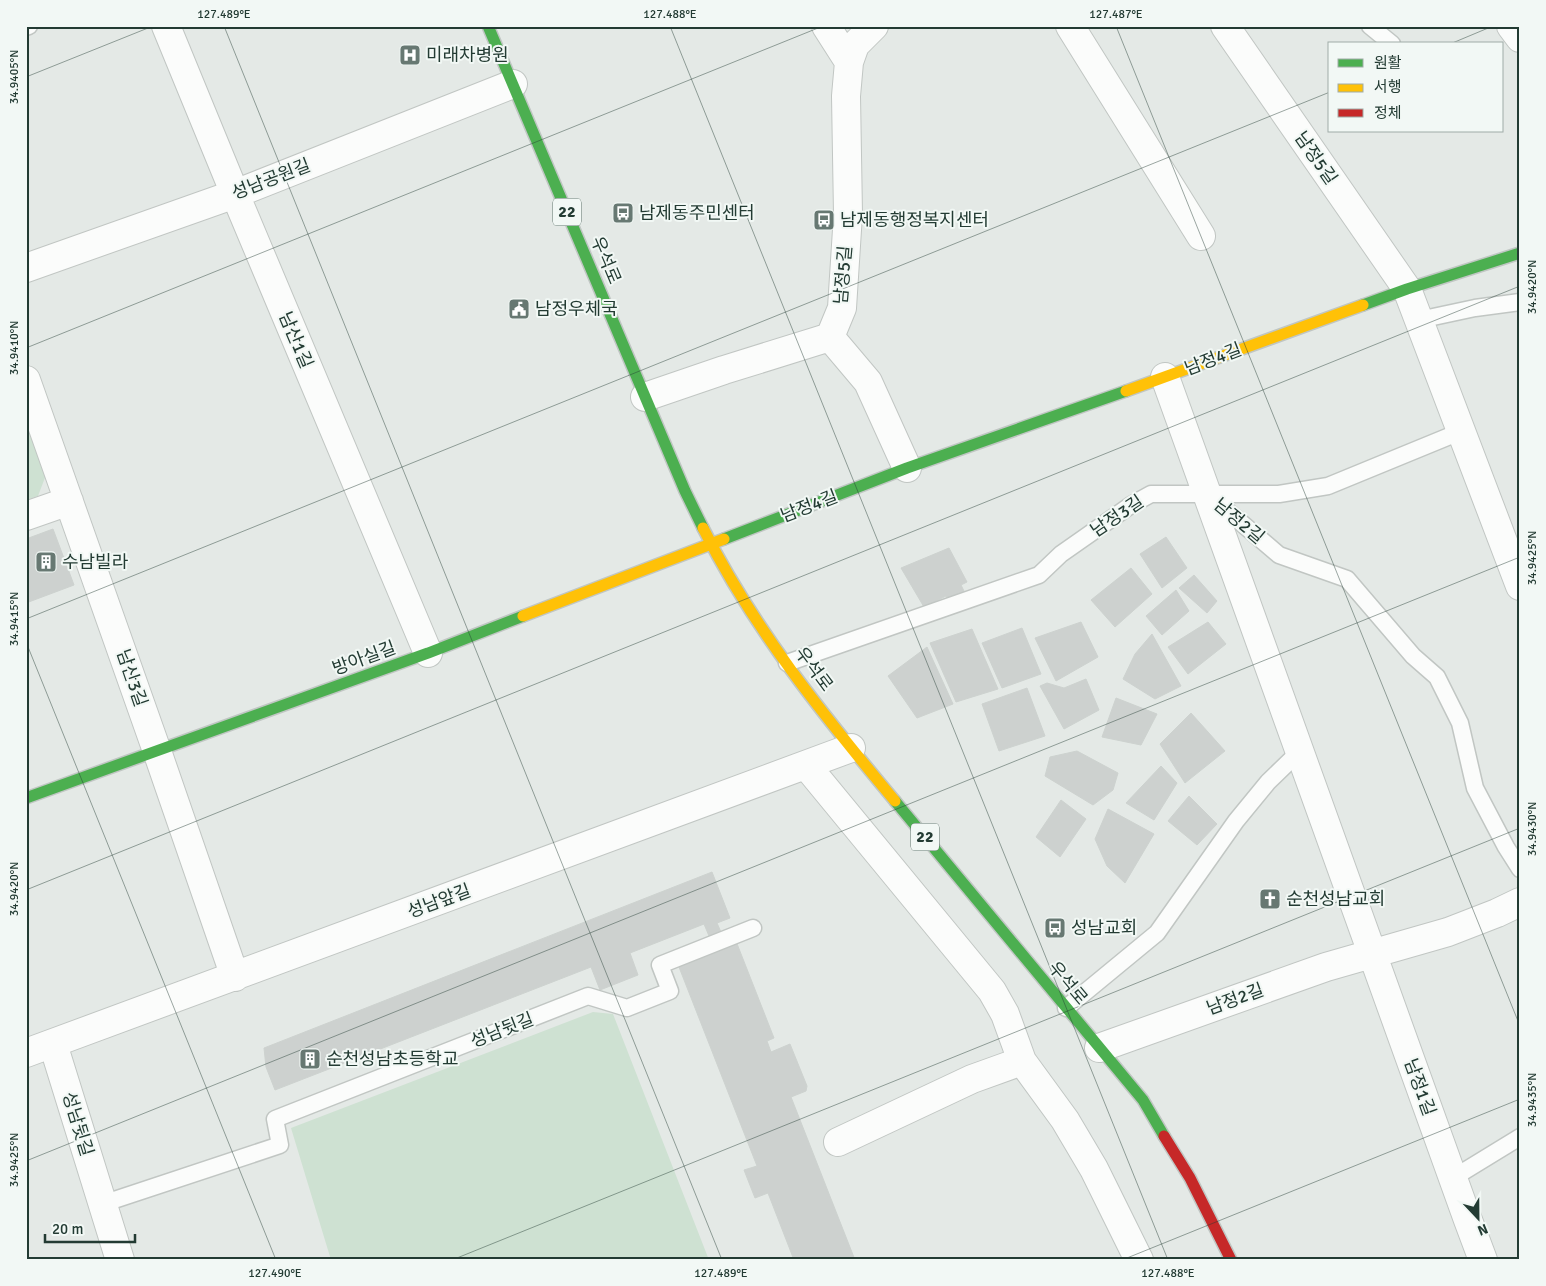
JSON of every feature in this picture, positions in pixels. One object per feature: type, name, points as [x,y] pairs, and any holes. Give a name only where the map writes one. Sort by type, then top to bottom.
[{"type":"street","name":"남산1길","points":[[166,26],[428,653]]},
{"type":"street","name":"우석로","points":[[488,26],[685,491],[741,597],[787,663],[852,748],[1143,1100],[1190,1178],[1231,1260]]},
{"type":"street","points":[[826,26],[849,62]]},
{"type":"street","name":"남정5길","points":[[830,337],[842,308],[848,214],[846,96],[849,62],[855,45],[874,26]]},
{"type":"street","points":[[1070,26],[1201,236]]},
{"type":"street","name":"남정5길","points":[[1224,26],[1407,289]]},
{"type":"street","points":[[1511,26],[1520,38]]},
{"type":"street","name":"성남공원길","points":[[26,268],[235,194],[513,84]]},
{"type":"street","name":"남정4길","points":[[712,545],[907,468],[1407,289],[1520,253]]},
{"type":"street","points":[[1407,289],[1520,586]]},
{"type":"street","points":[[645,397],[830,337],[868,382],[907,468]]},
{"type":"street","points":[[1165,377],[1208,494]]},
{"type":"street","name":"남산3길","points":[[26,380],[158,751],[235,977]]},
{"type":"street","name":"남정2길","points":[[1208,494],[1371,954]]},
{"type":"street","points":[[26,516],[69,501]]},
{"type":"street","name":"방아실길","points":[[26,798],[428,653],[712,545]]},
{"type":"street","name":"성남앞길","points":[[26,1053],[852,748]]},
{"type":"street","points":[[806,765],[992,991],[1005,1014],[1022,1061],[1065,1120],[1094,1169],[1139,1260]]},
{"type":"street","name":"남정2길","points":[[1099,1048],[1326,966],[1448,932],[1520,902]]},
{"type":"street","name":"남정1길","points":[[1371,954],[1483,1260]]},
{"type":"street","name":"성남뒷길","points":[[53,1044],[120,1260]]},
{"type":"street","points":[[838,1142],[972,1080],[1022,1061]]},
{"type":"lane","points":[[1370,26],[1390,42]]},
{"type":"lane","points":[[1419,320],[1475,308],[1520,302]]},
{"type":"lane","name":"남정3길","points":[[787,663],[1039,575],[1061,554],[1131,505],[1151,494],[1279,494],[1328,486],[1462,431]]},
{"type":"lane","name":"남정2길","points":[[1208,494],[1279,555],[1347,579],[1413,656],[1438,677],[1460,724],[1475,788],[1506,848],[1520,869]]},
{"type":"lane","points":[[1066,1008],[1157,933],[1236,821],[1268,782],[1299,752]]},
{"type":"lane","name":"성남뒷길","points":[[102,1204],[280,1145],[275,1120],[588,996],[627,1008],[670,991],[660,965],[753,928]]},
{"type":"lane","points":[[1452,1178],[1520,1137]]},
{"type":"green space","points":[[26,416],[46,475],[38,496],[26,500]]},
{"type":"green space","points":[[593,1012],[613,1014],[709,1260],[331,1260],[291,1128]]},
{"type":"building","name":"수남빌라","points":[[53,529],[74,585],[26,603],[26,539]]},
{"type":"building","points":[[1166,537],[1187,568],[1162,588],[1140,554]]},
{"type":"building","points":[[949,548],[967,582],[961,585],[966,595],[949,601],[946,596],[924,607],[901,568]]},
{"type":"building","points":[[1131,568],[1152,594],[1115,627],[1091,600]]},
{"type":"building","points":[[1194,575],[1217,601],[1207,613],[1179,588]]},
{"type":"building","points":[[1176,590],[1189,611],[1162,635],[1146,616]]},
{"type":"building","points":[[1081,622],[1098,657],[1056,681],[1035,638]]},
{"type":"building","points":[[1208,622],[1226,644],[1188,674],[1168,647]]},
{"type":"building","points":[[1022,628],[1041,674],[1002,688],[982,643]]},
{"type":"building","points":[[972,629],[998,689],[956,702],[930,643]]},
{"type":"building","points":[[1152,634],[1181,686],[1155,699],[1123,679],[1135,654]]},
{"type":"building","points":[[927,647],[953,704],[917,718],[888,676]]},
{"type":"building","points":[[1086,679],[1099,710],[1064,729],[1040,686],[1047,683],[1064,688]]},
{"type":"building","points":[[1027,688],[1045,736],[999,751],[982,704]]},
{"type":"building","points":[[1116,698],[1157,714],[1141,745],[1102,737]]},
{"type":"building","points":[[1191,713],[1225,751],[1185,783],[1160,744]]},
{"type":"building","points":[[1077,751],[1118,773],[1113,790],[1093,805],[1045,776],[1050,757]]},
{"type":"building","points":[[1161,766],[1177,783],[1154,820],[1126,803]]},
{"type":"building","points":[[1189,796],[1217,824],[1197,845],[1168,821]]},
{"type":"building","points":[[1061,800],[1086,819],[1060,857],[1036,837]]},
{"type":"building","points":[[1108,809],[1154,834],[1125,883],[1107,866],[1095,839]]},
{"type":"building","name":"순천성남초등학교","points":[[712,872],[730,918],[717,923],[724,939],[734,936],[774,1038],[767,1041],[771,1052],[790,1044],[807,1086],[806,1091],[791,1097],[855,1260],[794,1260],[768,1193],[755,1198],[744,1170],[757,1166],[677,962],[714,948],[704,924],[630,953],[638,975],[600,990],[591,967],[275,1090],[266,1067],[264,1048]]},
{"type":"traffic: fast","points":[[488,26],[685,491],[703,528]]},
{"type":"traffic: fast","points":[[1363,305],[1520,253]]},
{"type":"traffic: fast","points":[[724,539],[907,468],[1126,391]]},
{"type":"traffic: fast","points":[[26,798],[428,653],[523,616]]},
{"type":"traffic: fast","points":[[895,801],[1143,1100],[1164,1136]]},
{"type":"traffic: slow","points":[[1126,391],[1363,305]]},
{"type":"traffic: slow","points":[[703,528],[744,601],[767,636],[816,704],[895,801]]},
{"type":"traffic: slow","points":[[523,616],[724,539]]},
{"type":"traffic: jam","points":[[1164,1136],[1190,1178],[1231,1260]]},
{"type":"place","name":"미래차병원","points":[[410,55]]},
{"type":"place","name":"남제동주민센터","points":[[623,213]]},
{"type":"place","name":"남제동행정복지센터","points":[[824,220]]},
{"type":"place","name":"남정우체국","points":[[519,309]]},
{"type":"place","name":"수남빌라","points":[[46,562]]},
{"type":"place","name":"순천성남교회","points":[[1270,899]]},
{"type":"place","name":"성남교회","points":[[1055,928]]},
{"type":"place","name":"순천성남초등학교","points":[[310,1059]]}]
